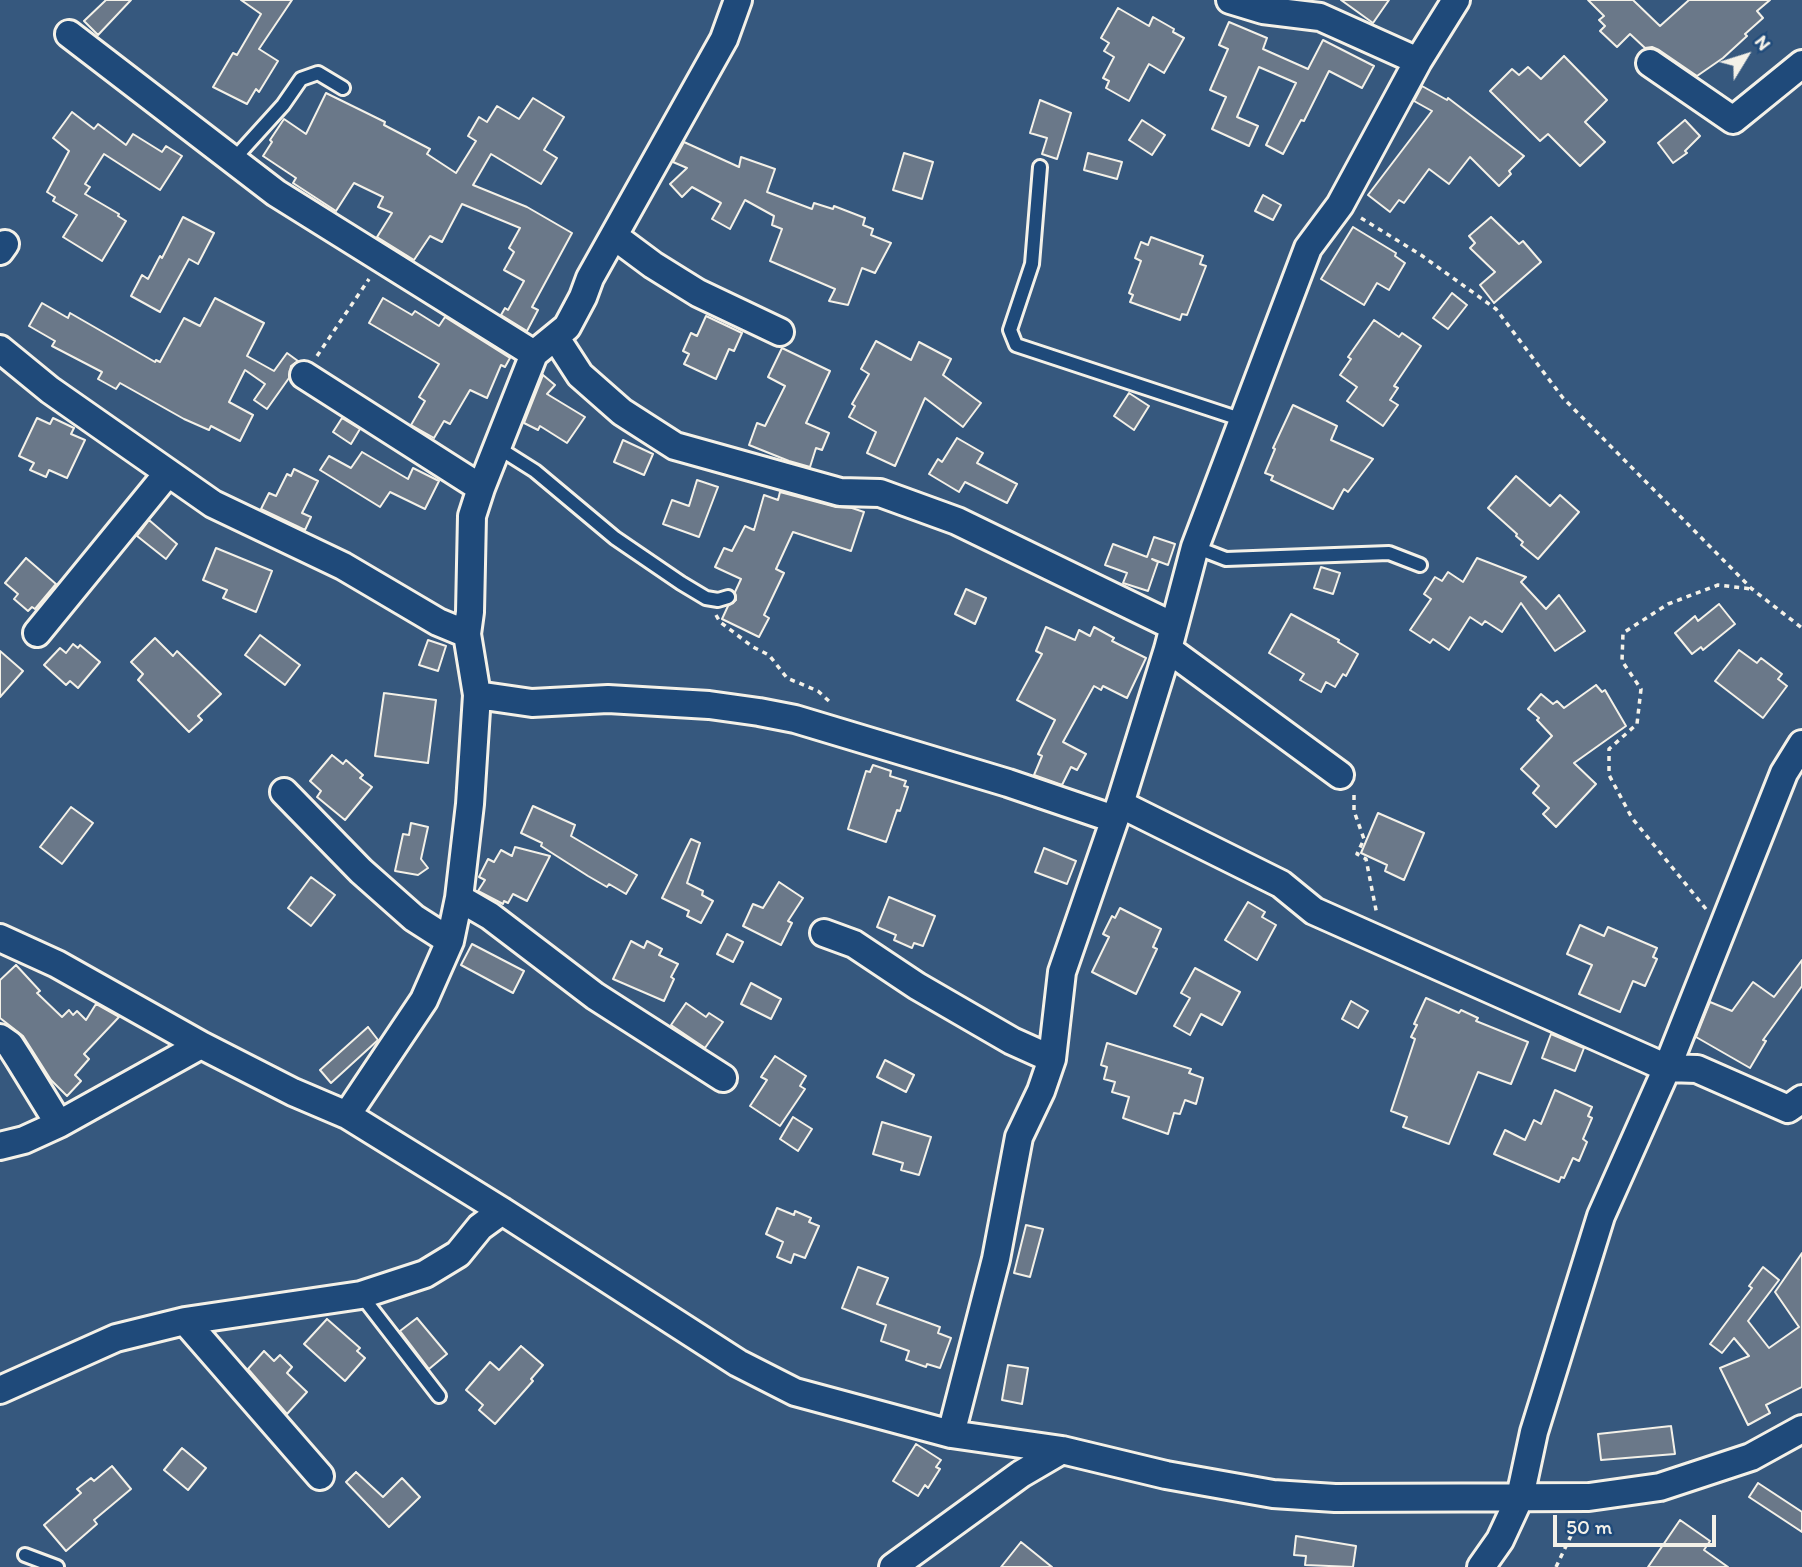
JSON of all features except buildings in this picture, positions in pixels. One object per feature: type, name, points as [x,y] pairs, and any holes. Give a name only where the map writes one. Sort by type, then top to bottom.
[{"type":"street","points":[[347,1115],[424,1000],[450,941],[459,898],[470,803],[477,695],[467,634],[472,516],[481,488],[534,354],[567,327],[590,278],[724,39],[738,0]]},
{"type":"street","points":[[1230,0],[1263,10],[1320,17],[1418,61]]},
{"type":"street","points":[[951,1434],[996,1259],[1019,1137],[1041,1091],[1052,1059],[1062,972],[1117,811],[1171,637],[1195,547],[1308,248],[1340,205],[1418,61],[1456,0]]},
{"type":"street","points":[[69,34],[276,193],[534,354]]},
{"type":"street","points":[[1650,63],[1733,120],[1802,64]]},
{"type":"street","points":[[614,236],[698,293],[780,331]]},
{"type":"street","points":[[556,338],[580,375],[622,412],[675,446],[840,492],[880,493],[957,521],[1171,637],[1340,775]]},
{"type":"street","points":[[0,349],[50,390],[213,504],[343,566],[438,622],[467,634]]},
{"type":"street","points":[[304,375],[481,488]]},
{"type":"street","points":[[37,633],[167,474]]},
{"type":"street","points":[[477,695],[532,703],[608,699],[709,705],[759,712],[795,719],[1008,783],[1117,811],[1281,884],[1314,911],[1667,1068],[1697,1069],[1788,1109],[1802,1099]]},
{"type":"street","points":[[1481,1567],[1500,1540],[1520,1497],[1534,1432],[1601,1216],[1667,1068],[1784,773],[1802,744]]},
{"type":"street","points":[[284,792],[414,918],[450,941]]},
{"type":"street","points":[[459,898],[490,916],[595,996],[723,1078]]},
{"type":"street","points":[[824,933],[854,944],[917,986],[1000,1035],[1052,1059]]},
{"type":"street","points":[[0,938],[58,964],[201,1045],[293,1092],[347,1115],[738,1363],[795,1392],[951,1434],[1062,1450],[1166,1475],[1273,1494],[1335,1499],[1589,1497],[1660,1487],[1751,1457],[1802,1429]]},
{"type":"street","points":[[0,1038],[10,1045],[59,1124]]},
{"type":"street","points":[[0,1146],[24,1140],[59,1124],[201,1045]]},
{"type":"street","points":[[0,1390],[116,1338],[185,1321],[361,1295],[425,1274],[458,1254],[480,1227],[502,1211]]},
{"type":"street","points":[[185,1321],[320,1476]]},
{"type":"street","points":[[893,1567],[1021,1474],[1062,1450]]},
{"type":"lane","points":[[234,159],[283,105],[301,79],[318,73],[343,88]]},
{"type":"lane","points":[[1040,167],[1032,264],[1010,330],[1016,345],[1243,421]]},
{"type":"lane","points":[[497,447],[535,471],[615,538],[706,598],[718,600],[728,597]]},
{"type":"lane","points":[[1195,547],[1226,559],[1389,553],[1420,565]]},
{"type":"lane","points":[[361,1295],[439,1396]]},
{"type":"lane","points":[[25,1555],[57,1567]]},
{"type":"path","points":[[1340,205],[1421,255],[1496,309],[1563,398],[1752,589],[1802,628]]},
{"type":"path","points":[[304,375],[383,259]]},
{"type":"path","points":[[1721,927],[1632,818],[1609,775],[1609,749],[1637,724],[1641,689],[1622,661],[1623,633],[1668,604],[1718,585],[1752,589]]},
{"type":"path","points":[[706,598],[720,622],[753,647],[769,655],[787,678],[818,691],[837,709]]},
{"type":"path","points":[[1340,775],[1353,786],[1354,811],[1364,839],[1357,854],[1366,859],[1378,922]]},
{"type":"path","points":[[1556,1567],[1589,1497]]}]
